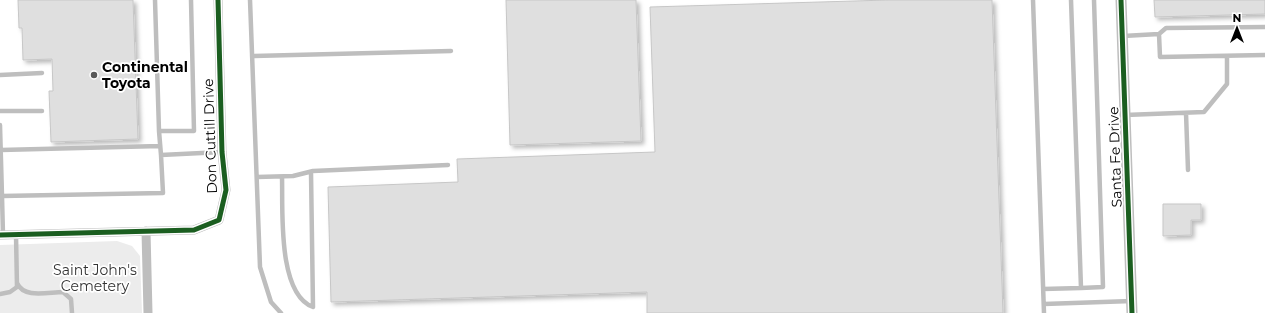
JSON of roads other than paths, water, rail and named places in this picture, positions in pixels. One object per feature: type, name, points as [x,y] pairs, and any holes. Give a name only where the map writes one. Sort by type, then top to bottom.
[{"type":"street","name":"Don Cuttill Drive","points":[[146,231],[194,230],[219,220],[226,190],[222,152],[218,0]]},
{"type":"street","name":"Santa Fe Drive","points":[[1121,0],[1132,313]]},
{"type":"street","points":[[2,235],[146,231],[148,313]]},
{"type":"lane","points":[[1,196],[163,193],[160,146],[156,0]]},
{"type":"lane","points":[[160,132],[194,132],[191,0]]},
{"type":"lane","points":[[250,0],[260,267],[271,302],[281,313]]},
{"type":"lane","points":[[1033,0],[1044,313]]},
{"type":"lane","points":[[1071,0],[1081,288]]},
{"type":"lane","points":[[1043,289],[1103,287],[1094,0]]},
{"type":"lane","points":[[1123,36],[1159,34],[1166,28],[1265,26]]},
{"type":"lane","points":[[1159,34],[1160,57],[1265,55]]},
{"type":"lane","points":[[252,56],[451,51]]},
{"type":"lane","points":[[1125,115],[1204,112],[1227,84],[1227,56]]},
{"type":"lane","points":[[0,75],[42,73]]},
{"type":"lane","points":[[0,111],[42,111]]},
{"type":"lane","points":[[1186,113],[1188,170]]},
{"type":"lane","points":[[0,125],[2,235]]},
{"type":"lane","points":[[1,150],[160,146]]},
{"type":"lane","points":[[161,155],[222,152]]},
{"type":"lane","points":[[257,177],[293,176],[311,172],[448,165]]},
{"type":"lane","points":[[282,176],[284,255],[289,277],[298,292],[309,305],[313,306],[311,172]]},
{"type":"lane","points":[[0,294],[14,290],[17,283],[16,235]]},
{"type":"lane","points":[[17,283],[20,288],[28,293],[63,292],[70,299],[72,313]]},
{"type":"lane","points":[[1044,304],[1132,301]]},
{"type":"place","name":"Continental Toyota","points":[[94,75]]},
{"type":"park label","name":"Saint John's Cemetery","points":[[95,278]]}]
